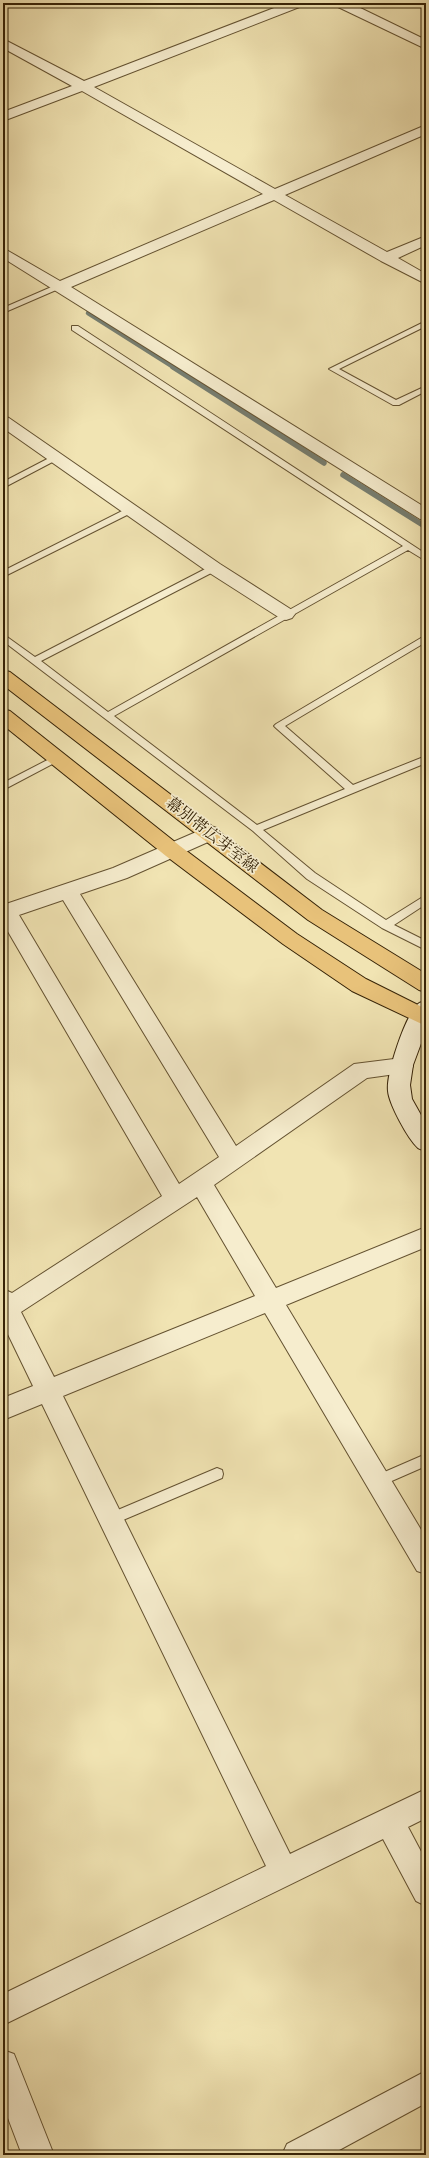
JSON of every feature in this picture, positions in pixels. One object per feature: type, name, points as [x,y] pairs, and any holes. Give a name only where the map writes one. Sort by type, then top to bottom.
[{"type":"main road","name":"幕別帯広芽室線","points":[[3,676],[316,915],[426,984]]},
{"type":"main road","points":[[3,715],[174,851],[290,939],[353,981],[424,1015]]},
{"type":"street","points":[[3,117],[81,85],[298,3]]},
{"type":"street","points":[[340,3],[426,45]]},
{"type":"street","points":[[3,43],[81,85],[426,280]]},
{"type":"street","points":[[59,287],[276,195],[426,129]]},
{"type":"street","points":[[386,258],[426,240]]},
{"type":"street","points":[[3,252],[426,515]]},
{"type":"street","points":[[3,421],[214,568],[286,614]]},
{"type":"street","points":[[176,1199],[5,912],[120,874],[174,851],[210,833]]},
{"type":"street","points":[[68,891],[232,1159]]},
{"type":"street","points":[[424,1015],[402,1066],[399,1092],[414,1124],[426,1142]]},
{"type":"street","points":[[284,1872],[48,1390],[5,1306],[176,1199],[362,1070],[402,1066]]},
{"type":"street","points":[[200,1182],[426,1562]]},
{"type":"street","points":[[3,1409],[426,1237]]},
{"type":"street","points":[[4,2007],[426,1803]]},
{"type":"street","points":[[389,1821],[426,1891]]},
{"type":"street","points":[[3,2065],[38,2155]]},
{"type":"street","points":[[298,2155],[426,2086]]},
{"type":"lane","points":[[3,311],[59,287]]},
{"type":"lane","points":[[426,323],[333,369],[396,403],[426,388]]},
{"type":"lane","points":[[75,328],[426,558]]},
{"type":"lane","points":[[3,485],[56,458]]},
{"type":"lane","points":[[3,574],[130,510]]},
{"type":"lane","points":[[107,716],[286,614],[408,547]]},
{"type":"lane","points":[[34,661],[214,568]]},
{"type":"lane","points":[[3,636],[256,829],[311,876],[386,925],[426,946]]},
{"type":"lane","points":[[352,790],[279,726],[426,638]]},
{"type":"lane","points":[[3,787],[57,758]]},
{"type":"lane","points":[[256,829],[426,759]]},
{"type":"lane","points":[[386,925],[426,899]]},
{"type":"lane","points":[[378,1481],[426,1460]]},
{"type":"lane","points":[[111,1519],[217,1474]]},
{"type":"waterway","points":[[88,313],[175,368]]},
{"type":"waterway","points":[[173,367],[324,463]]},
{"type":"waterway","points":[[343,475],[426,527]]}]
